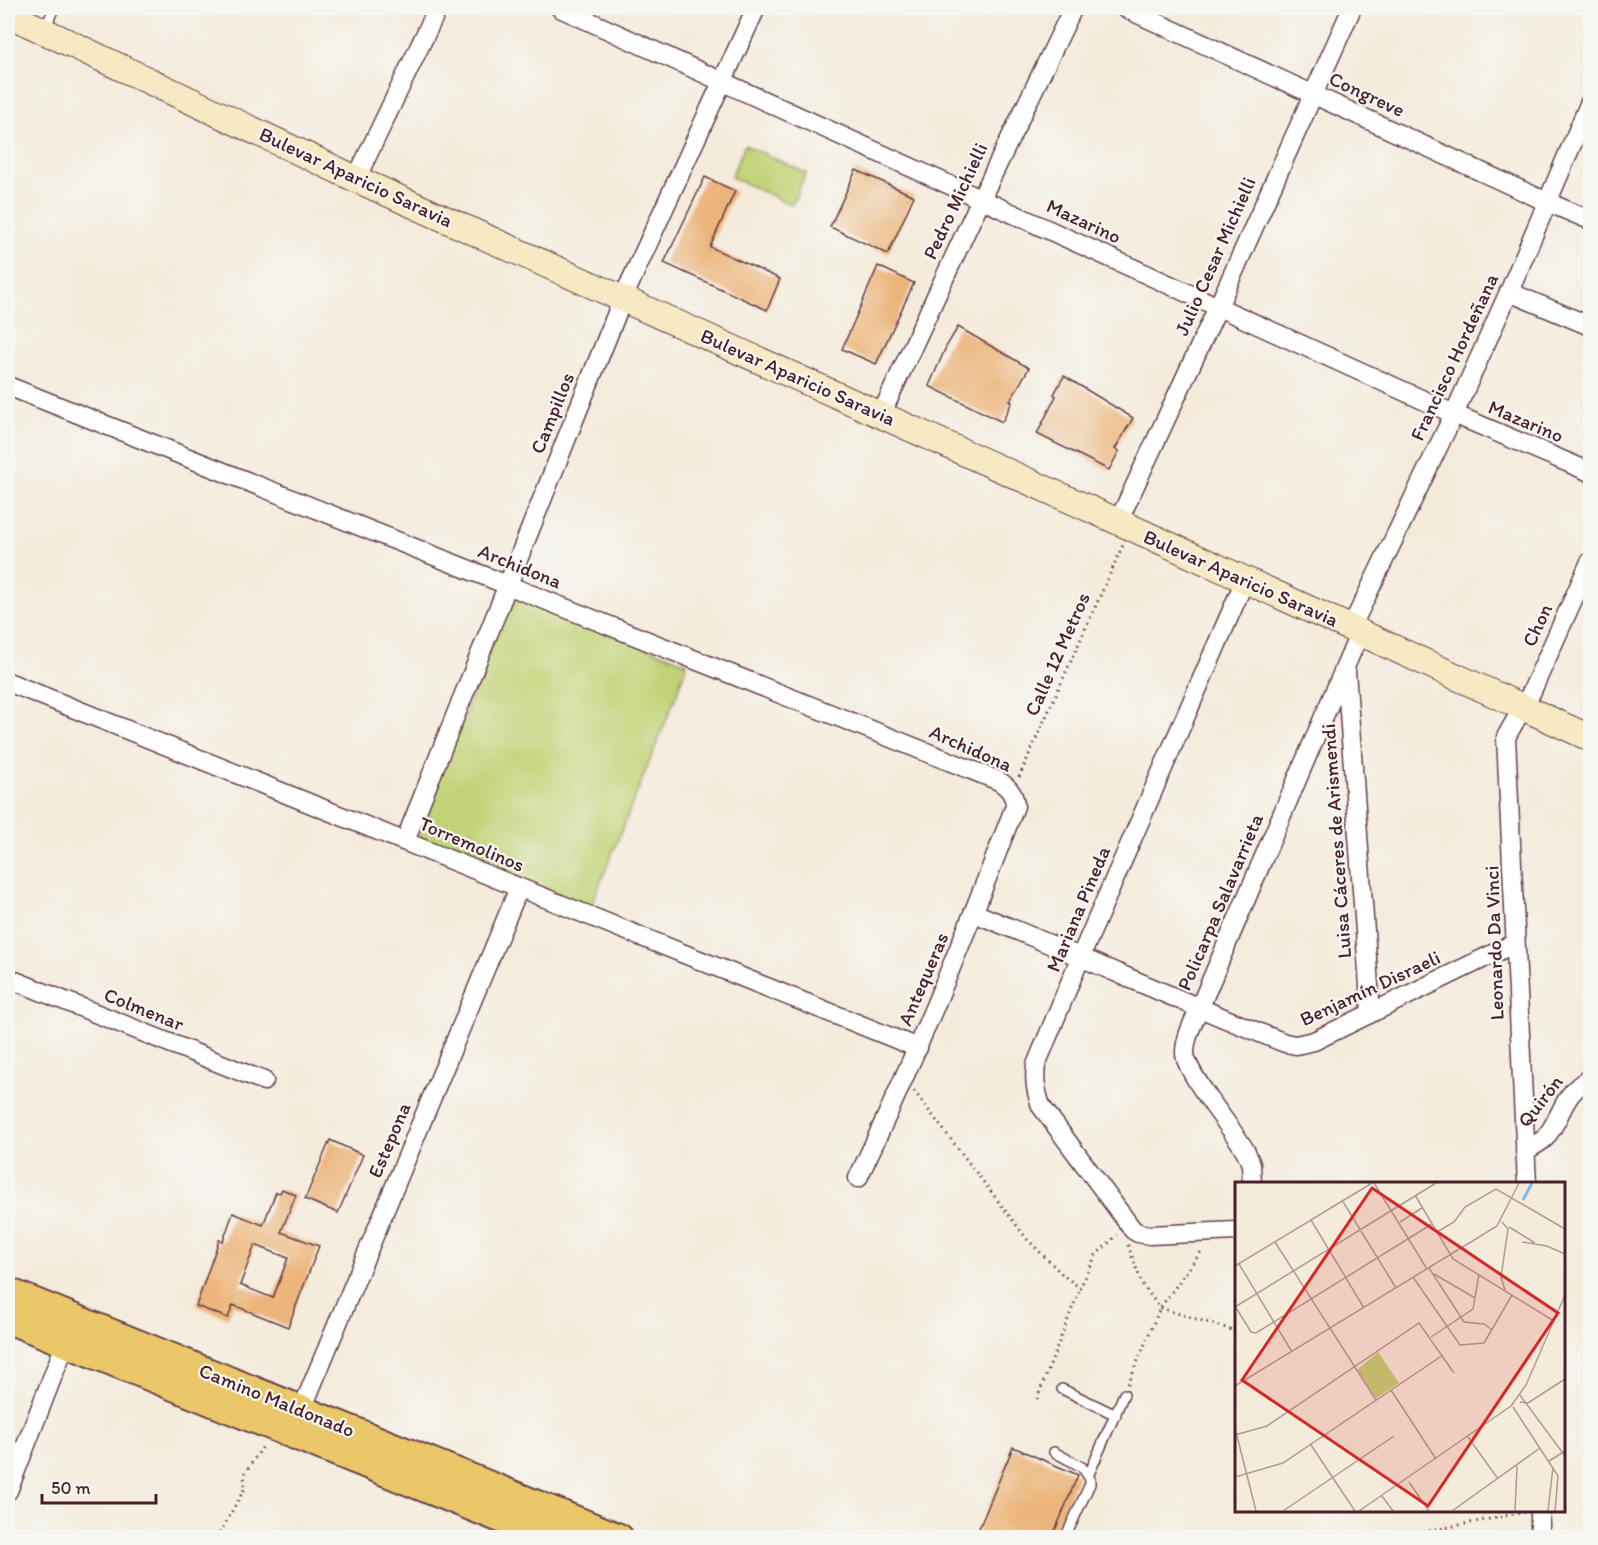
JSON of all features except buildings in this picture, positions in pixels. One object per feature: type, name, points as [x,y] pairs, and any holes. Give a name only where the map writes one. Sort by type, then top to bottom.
[{"type":"main road","name":"Camino Maldonado","points":[[8,1292],[302,1409],[544,1529]]},
{"type":"main road","name":"Camino Maldonado","points":[[8,1318],[277,1428],[544,1529],[620,1538]]},
{"type":"street","points":[[356,179],[438,8]]},
{"type":"street","name":"Mazarino","points":[[560,8],[1454,414],[1590,472]]},
{"type":"street","name":"Campillos","points":[[405,841],[622,298],[756,8]]},
{"type":"street","name":"Pedro Michielli","points":[[881,415],[1073,8]]},
{"type":"street","name":"Congreve","points":[[1125,8],[1590,220]]},
{"type":"street","name":"Julio Cesar Michielli","points":[[1124,525],[1218,307],[1352,8]]},
{"type":"street","name":"Bulevar Aparicio Saravia","points":[[8,14],[356,179],[1356,630],[1590,738]]},
{"type":"street","name":"Francisco Hordeñana","points":[[1356,630],[1509,292],[1590,102]]},
{"type":"street","points":[[1509,292],[1590,326]]},
{"type":"street","name":"Archidona","points":[[8,386],[999,781],[1012,792]]},
{"type":"street","name":"Chon","points":[[1523,706],[1590,562]]},
{"type":"street","name":"Mariana Pineda","points":[[1214,1232],[1144,1235],[1127,1233],[1041,1106],[1036,1091],[1036,1065],[1081,956],[1245,580]]},
{"type":"street","name":"Policarpa Salavarrieta","points":[[1252,1182],[1251,1164],[1246,1152],[1189,1070],[1186,1060],[1186,1044],[1346,666],[1356,630]]},
{"type":"street","name":"Luisa Cáceres de Arismendi","points":[[1346,666],[1371,1013]]},
{"type":"street","name":"Torremolinos","points":[[8,682],[918,1048]]},
{"type":"street","name":"Leonardo Da Vinci","points":[[1523,706],[1506,737],[1527,1182]]},
{"type":"street","name":"Antequeras","points":[[858,1178],[918,1048],[974,913],[1015,806],[1012,792]]},
{"type":"street","name":"Estepona","points":[[302,1409],[519,888]]},
{"type":"street","name":"Benjamín Disraeli","points":[[974,913],[1081,956],[1199,1009],[1285,1043],[1296,1045],[1314,1041],[1515,943]]},
{"type":"street","name":"Colmenar","points":[[8,978],[264,1081]]},
{"type":"street","name":"Quirón","points":[[1525,1151],[1544,1139],[1566,1099],[1590,1078]]},
{"type":"street","points":[[1214,1232],[1235,1231]]},
{"type":"street","points":[[8,1491],[66,1342]]},
{"type":"street","points":[[1540,1512],[1540,1538]]},
{"type":"lane","points":[[44,32],[54,8]]},
{"type":"lane","points":[[1062,1389],[1116,1415]]},
{"type":"lane","points":[[1065,1538],[1090,1484],[1089,1474],[1124,1394]]},
{"type":"lane","points":[[1054,1452],[1082,1467],[1089,1474]]},
{"type":"path","name":"Calle 12 Metros","points":[[1012,792],[1124,525]]},
{"type":"path","points":[[902,1084],[917,1094],[1027,1239],[1063,1275],[1080,1288]]},
{"type":"path","points":[[1124,1394],[1160,1308],[1214,1232]]},
{"type":"path","points":[[1037,1399],[1080,1288],[1096,1255],[1127,1233],[1142,1284],[1160,1308],[1235,1330]]},
{"type":"path","points":[[217,1538],[245,1488],[244,1474],[277,1428]]},
{"type":"path","points":[[1495,1518],[1499,1512]]},
{"type":"path","points":[[1395,1538],[1523,1512]]},
{"type":"green space","points":[[745,145],[806,173],[792,205],[731,177]]},
{"type":"green space","points":[[520,599],[687,663],[676,696],[590,908],[423,841],[418,831],[508,605]]}]
